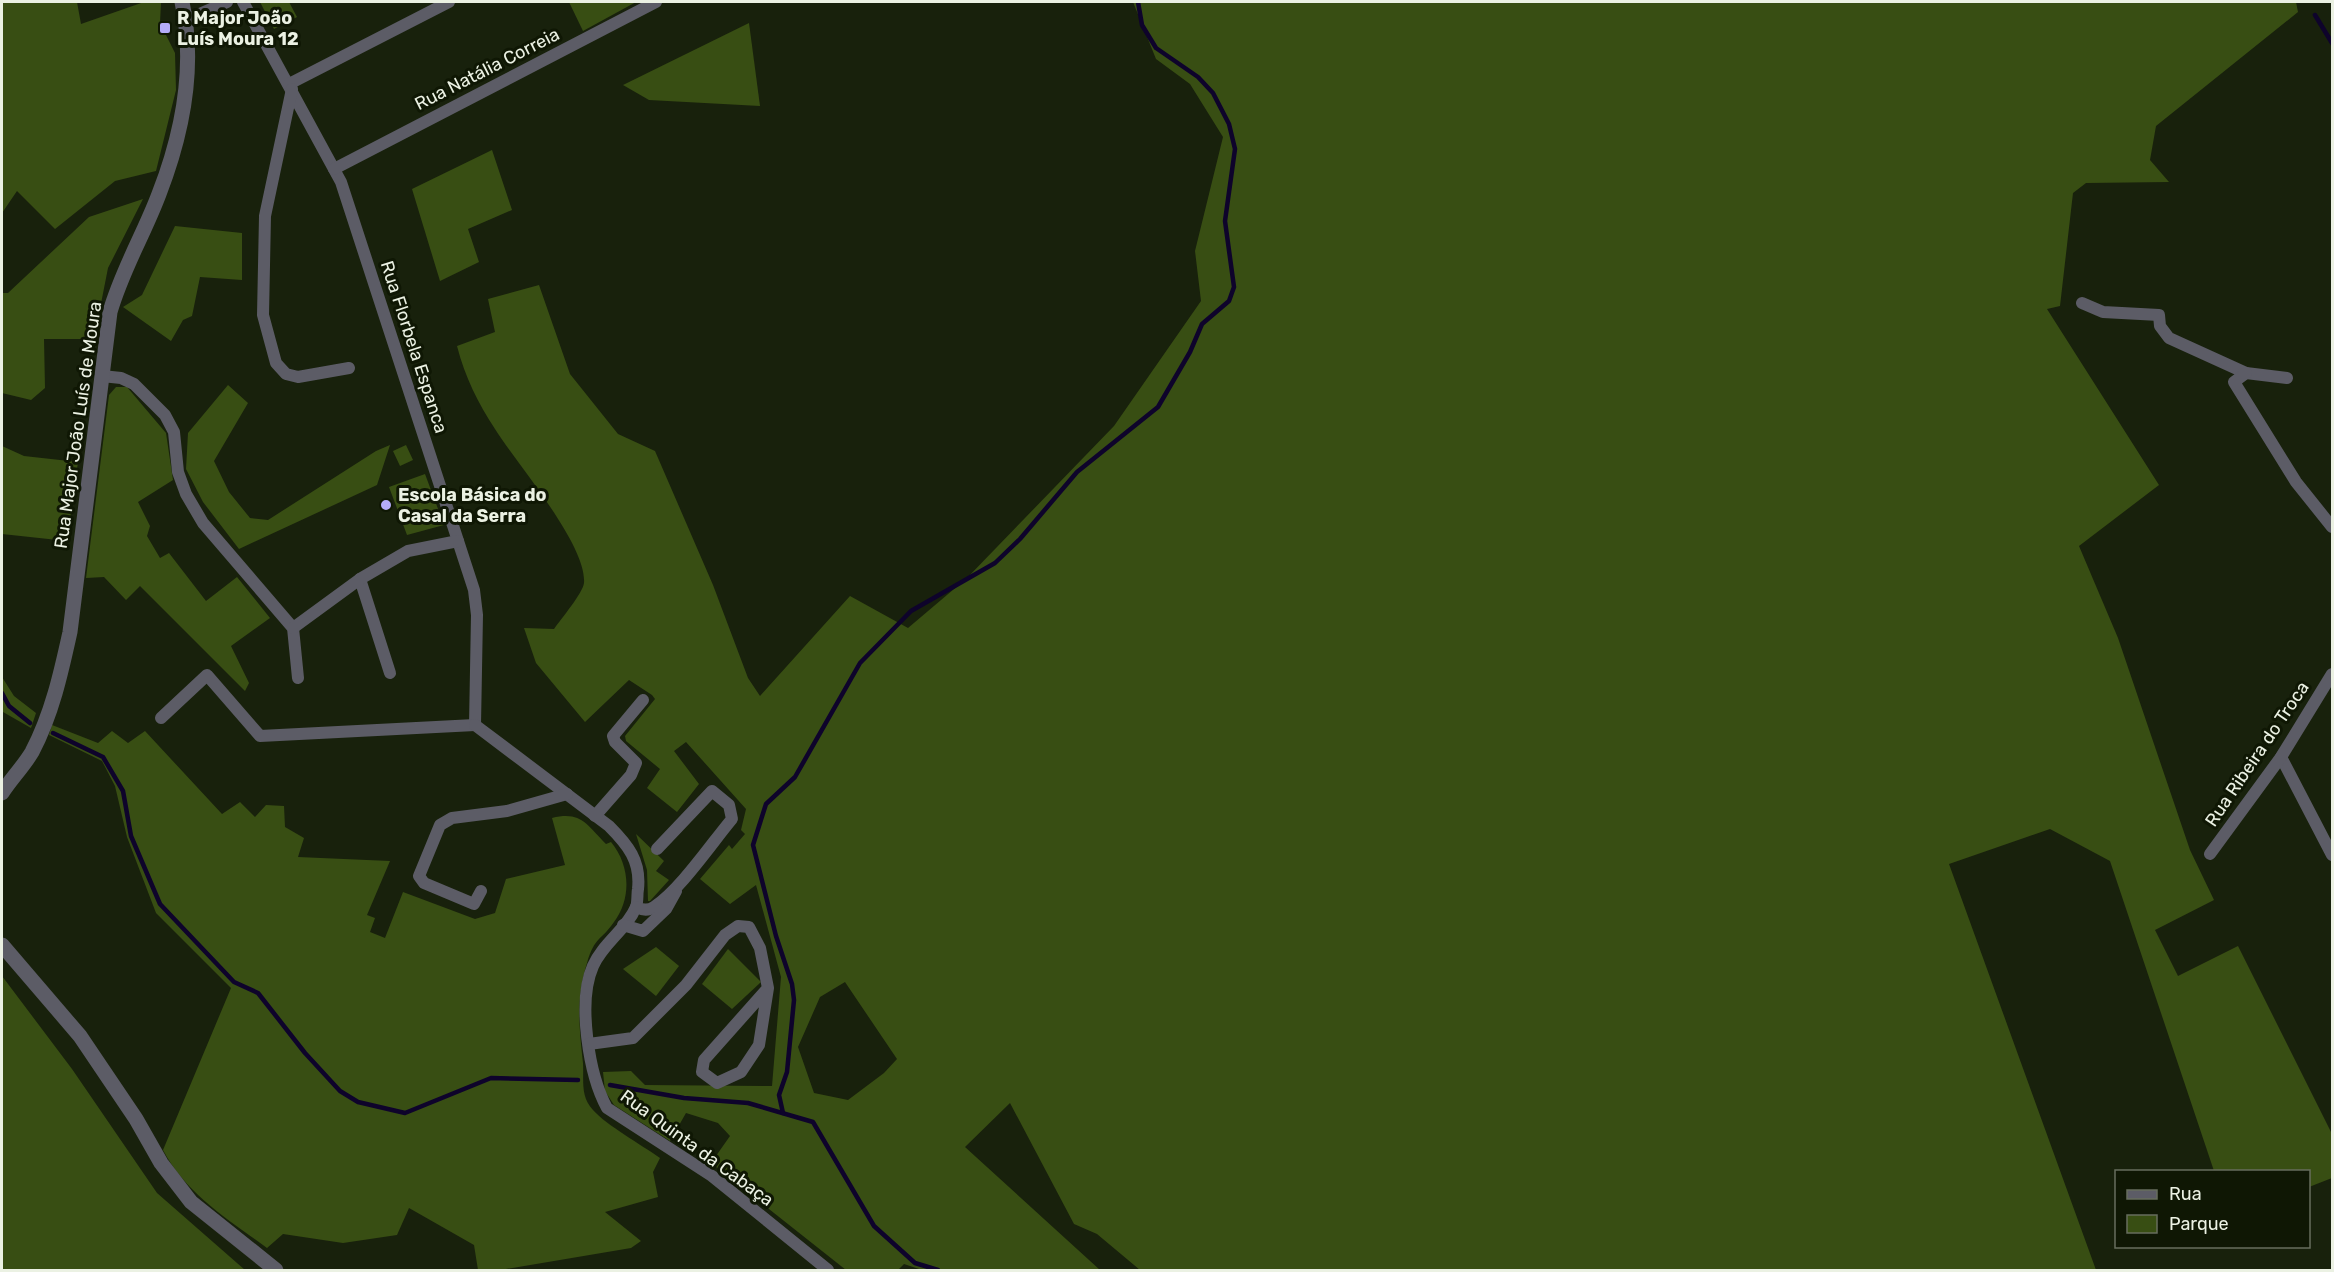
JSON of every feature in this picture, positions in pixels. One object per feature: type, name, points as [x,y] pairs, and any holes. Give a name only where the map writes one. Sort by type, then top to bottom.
[{"type":"street","name":"Rua Major João Luís de Moura","points":[[4,787],[31,753],[46,722],[61,674],[70,632],[102,376],[116,292],[159,195],[186,98],[189,46],[182,2]]},
{"type":"street","points":[[186,20],[227,2]]},
{"type":"street","name":"Rua Florbela Espanca","points":[[243,2],[341,182],[474,590],[477,615],[475,725]]},
{"type":"street","points":[[349,368],[298,376],[286,374],[276,363],[263,315],[266,216],[291,87],[449,2]]},
{"type":"street","name":"Rua Natália Correia","points":[[334,169],[656,2]]},
{"type":"street","points":[[2082,303],[2103,312],[2159,315],[2160,326],[2169,338],[2246,373],[2287,378]]},
{"type":"street","points":[[2246,373],[2234,382],[2296,482],[2332,527]]},
{"type":"street","points":[[102,376],[121,378],[134,384],[165,415],[174,432],[178,472],[186,494],[203,523],[293,628],[298,678]]},
{"type":"street","points":[[293,628],[360,579],[408,551],[458,541]]},
{"type":"street","points":[[360,579],[390,674]]},
{"type":"street","name":"Rua Ribeira do Troca","points":[[2210,854],[2281,757],[2332,674]]},
{"type":"street","points":[[161,718],[207,675],[260,736],[475,725],[567,794],[626,843],[635,858],[639,876],[636,907],[642,910],[652,908],[686,874],[732,819],[729,806],[712,791],[657,849]]},
{"type":"street","points":[[595,816],[631,775],[636,763],[615,742],[613,736],[643,700]]},
{"type":"street","points":[[2281,757],[2332,855]]},
{"type":"street","points":[[481,891],[474,904],[424,883],[419,876],[440,825],[452,818],[507,811],[567,794]]},
{"type":"street","points":[[623,925],[643,931],[666,909],[686,874]]},
{"type":"street","name":"Rua Quinta da Cabaça","points":[[636,907],[599,955],[585,991],[589,1044],[598,1092],[607,1108],[712,1176],[828,1270]]},
{"type":"street","points":[[589,1044],[633,1038],[686,985],[725,935],[738,926],[749,927],[760,948],[768,988],[759,1045],[741,1072],[717,1083],[702,1071],[704,1060],[768,988]]},
{"type":"street","points":[[2,945],[80,1036],[136,1119],[160,1163],[191,1202],[276,1270]]},
{"type":"green space","points":[[2,2],[77,2],[81,24],[144,2],[161,2],[160,23],[175,53],[176,90],[156,171],[115,181],[55,229],[17,191],[2,213]]},
{"type":"green space","points":[[260,2],[289,2],[297,17],[274,29]]},
{"type":"green space","points":[[569,2],[636,2],[583,31]]},
{"type":"green space","points":[[1133,2],[2296,2],[2298,12],[2156,126],[2150,160],[2169,182],[2086,183],[2073,193],[2060,306],[2047,309],[2159,485],[2079,546],[2118,638],[2190,850],[2214,900],[2155,930],[2178,976],[2238,946],[2332,1134],[2332,1178],[2310,1187],[2310,1170],[2214,1170],[2110,861],[2050,829],[1949,864],[2096,1270],[1140,1270],[1097,1234],[1074,1224],[1010,1103],[965,1147],[1100,1270],[922,1270],[904,1264],[898,1270],[846,1270],[711,1163],[730,1136],[718,1123],[686,1113],[670,1141],[614,1105],[605,1091],[603,1072],[631,1071],[645,1085],[772,1086],[781,977],[756,885],[730,904],[700,879],[729,845],[732,849],[745,834],[741,830],[746,809],[686,742],[674,751],[699,784],[677,812],[647,788],[660,769],[626,741],[625,736],[655,699],[652,695],[629,680],[585,722],[536,663],[524,628],[554,629],[583,587],[582,567],[563,527],[483,409],[468,379],[457,346],[495,332],[488,299],[539,285],[570,374],[618,434],[655,451],[713,585],[748,678],[760,696],[850,596],[908,628],[967,578],[1114,426],[1201,301],[1195,251],[1223,137],[1190,84],[1156,59]],"holes":[[[845,982],[897,1059],[884,1073],[848,1100],[814,1093],[798,1047],[820,997]]]},
{"type":"green space","points":[[749,23],[760,106],[649,100],[623,85]]},
{"type":"green space","points":[[492,150],[512,210],[468,229],[479,262],[440,281],[412,189]]},
{"type":"green space","points":[[143,199],[108,268],[94,339],[44,339],[45,388],[31,400],[2,393],[2,293],[8,293],[89,217]]},
{"type":"green space","points":[[175,226],[242,233],[242,280],[200,277],[192,316],[183,320],[171,341],[123,307],[142,295]]},
{"type":"green space","points":[[228,385],[248,403],[214,461],[229,492],[250,518],[268,520],[376,451],[390,445],[377,485],[239,549],[203,502],[186,469],[188,433]]},
{"type":"green space","points":[[116,387],[127,387],[166,433],[173,480],[138,502],[150,526],[147,536],[160,558],[169,553],[206,601],[237,577],[270,618],[231,646],[249,683],[245,691],[140,586],[126,600],[104,577],[86,578],[109,395]]},
{"type":"green space","points":[[406,445],[413,460],[400,466],[393,451]]},
{"type":"green space","points":[[2,446],[24,456],[78,462],[67,541],[2,534]]},
{"type":"green space","points":[[425,474],[444,525],[407,535],[389,487]]},
{"type":"green space","points":[[2,677],[14,696],[36,713],[31,728],[3,712]]},
{"type":"green space","points":[[52,725],[98,743],[112,731],[128,743],[145,731],[222,814],[240,802],[255,817],[266,805],[284,806],[285,827],[304,838],[298,857],[390,861],[367,915],[375,918],[370,932],[385,938],[403,892],[475,919],[495,913],[506,879],[565,865],[552,818],[570,816],[577,818],[588,825],[606,844],[611,842],[625,871],[626,892],[620,913],[593,948],[587,963],[581,988],[580,1036],[584,1088],[589,1105],[615,1128],[660,1158],[653,1172],[658,1197],[605,1212],[641,1241],[631,1248],[500,1270],[478,1270],[474,1245],[409,1208],[397,1235],[343,1243],[283,1234],[267,1248],[209,1205],[184,1180],[163,1150],[231,988],[156,913],[127,837],[115,786],[102,761],[49,735]]},
{"type":"green space","points":[[636,834],[664,861],[656,871],[669,880],[650,901],[648,901],[647,870]]},
{"type":"green space","points":[[656,947],[679,966],[656,996],[623,969]]},
{"type":"green space","points":[[728,949],[761,982],[732,1009],[702,984]]},
{"type":"green space","points":[[2,976],[72,1069],[157,1193],[245,1270],[2,1270]]},
{"type":"waterway","points":[[783,1113],[779,1095],[787,1072],[794,1000],[792,984],[776,936],[753,845],[766,804],[795,777],[860,663],[911,611],[995,563],[1020,539],[1077,472],[1158,407],[1190,352],[1202,324],[1229,301],[1234,287],[1225,221],[1235,149],[1229,124],[1213,93],[1198,77],[1156,48],[1142,25],[1138,2]]},
{"type":"waterway","points":[[2315,15],[2332,43]]},
{"type":"waterway","points":[[2,693],[9,706],[30,723]]},
{"type":"waterway","points":[[53,733],[103,757],[123,791],[131,836],[160,904],[234,982],[258,993],[305,1053],[340,1091],[358,1102],[405,1113],[491,1078],[578,1080]]},
{"type":"waterway","points":[[610,1085],[684,1098],[748,1103],[813,1122],[874,1226],[915,1263],[938,1270]]},
{"type":"place","name":"R Major João Luís Moura 12","points":[[165,28]]},
{"type":"place","name":"Escola Básica do Casal da Serra","points":[[386,505]]}]
